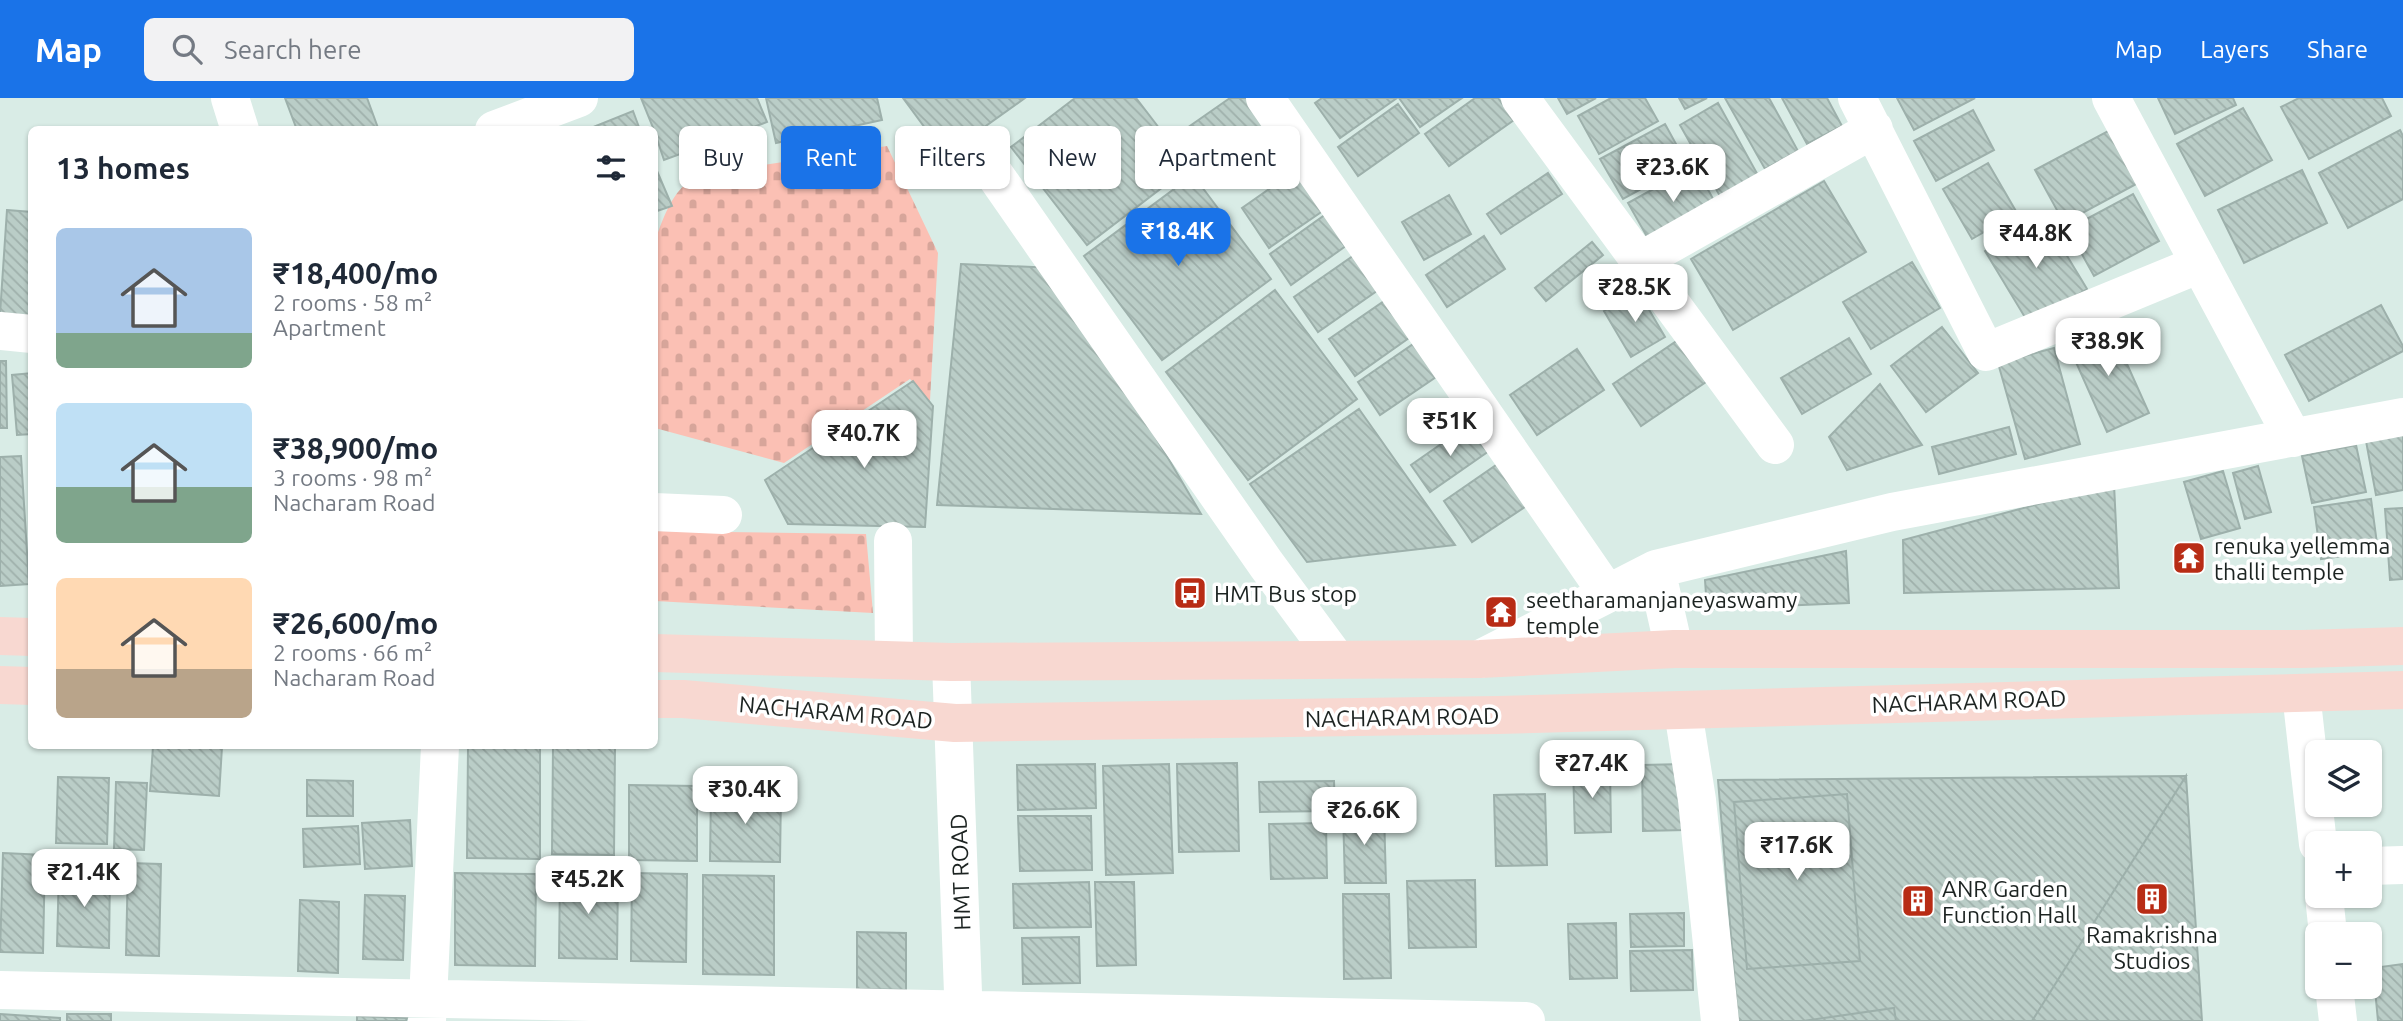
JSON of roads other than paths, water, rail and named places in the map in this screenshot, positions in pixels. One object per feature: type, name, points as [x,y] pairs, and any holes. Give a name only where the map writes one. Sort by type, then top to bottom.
[{"type":"main road","points":[[0,636],[28,637]]},
{"type":"main road","name":"NACHARAM ROAD","points":[[658,653],[951,662],[1479,659],[1674,649],[2220,649],[2403,646]]},
{"type":"main road","points":[[2220,649],[2227,695]]},
{"type":"main road","points":[[0,685],[28,686]]},
{"type":"main road","name":"NACHARAM ROAD","points":[[658,699],[955,723],[1683,711],[1711,708],[2403,690]]},
{"type":"street","points":[[230,98],[239,126]]},
{"type":"street","points":[[505,126],[579,98]]},
{"type":"street","points":[[1265,98],[1607,593]]},
{"type":"street","points":[[1520,98],[1775,445]]},
{"type":"street","points":[[2111,98],[2293,438]]},
{"type":"street","points":[[1640,261],[1865,113],[1986,352],[2200,264]]},
{"type":"street","points":[[1005,189],[1258,553],[1336,659]]},
{"type":"street","points":[[0,331],[28,334]]},
{"type":"street","points":[[1479,659],[1656,569],[1892,512],[2403,417]]},
{"type":"street","points":[[658,512],[723,515]]},
{"type":"street","points":[[893,541],[894,660]]},
{"type":"street","points":[[1656,569],[1674,649]]},
{"type":"street","name":"HMT ROAD","points":[[951,662],[964,1015]]},
{"type":"street","points":[[2301,692],[2317,831]]},
{"type":"street","points":[[1683,711],[1696,787],[1720,1021]]},
{"type":"street","points":[[427,1010],[440,749]]},
{"type":"street","points":[[2382,866],[2403,865]]},
{"type":"street","points":[[0,990],[427,1010],[1526,1021]]},
{"type":"street","points":[[2335,999],[2338,1021]]},
{"type":"place","name":"renuka yellemma thalli temple","points":[[2189,558]]},
{"type":"place","name":"HMT Bus stop","points":[[1190,593]]},
{"type":"place","name":"seetharamanjaneyaswamy temple","points":[[1501,612]]},
{"type":"place","name":"Ramakrishna Studios","points":[[2152,899]]},
{"type":"place","name":"ANR Garden Function Hall","points":[[1918,901]]}]
